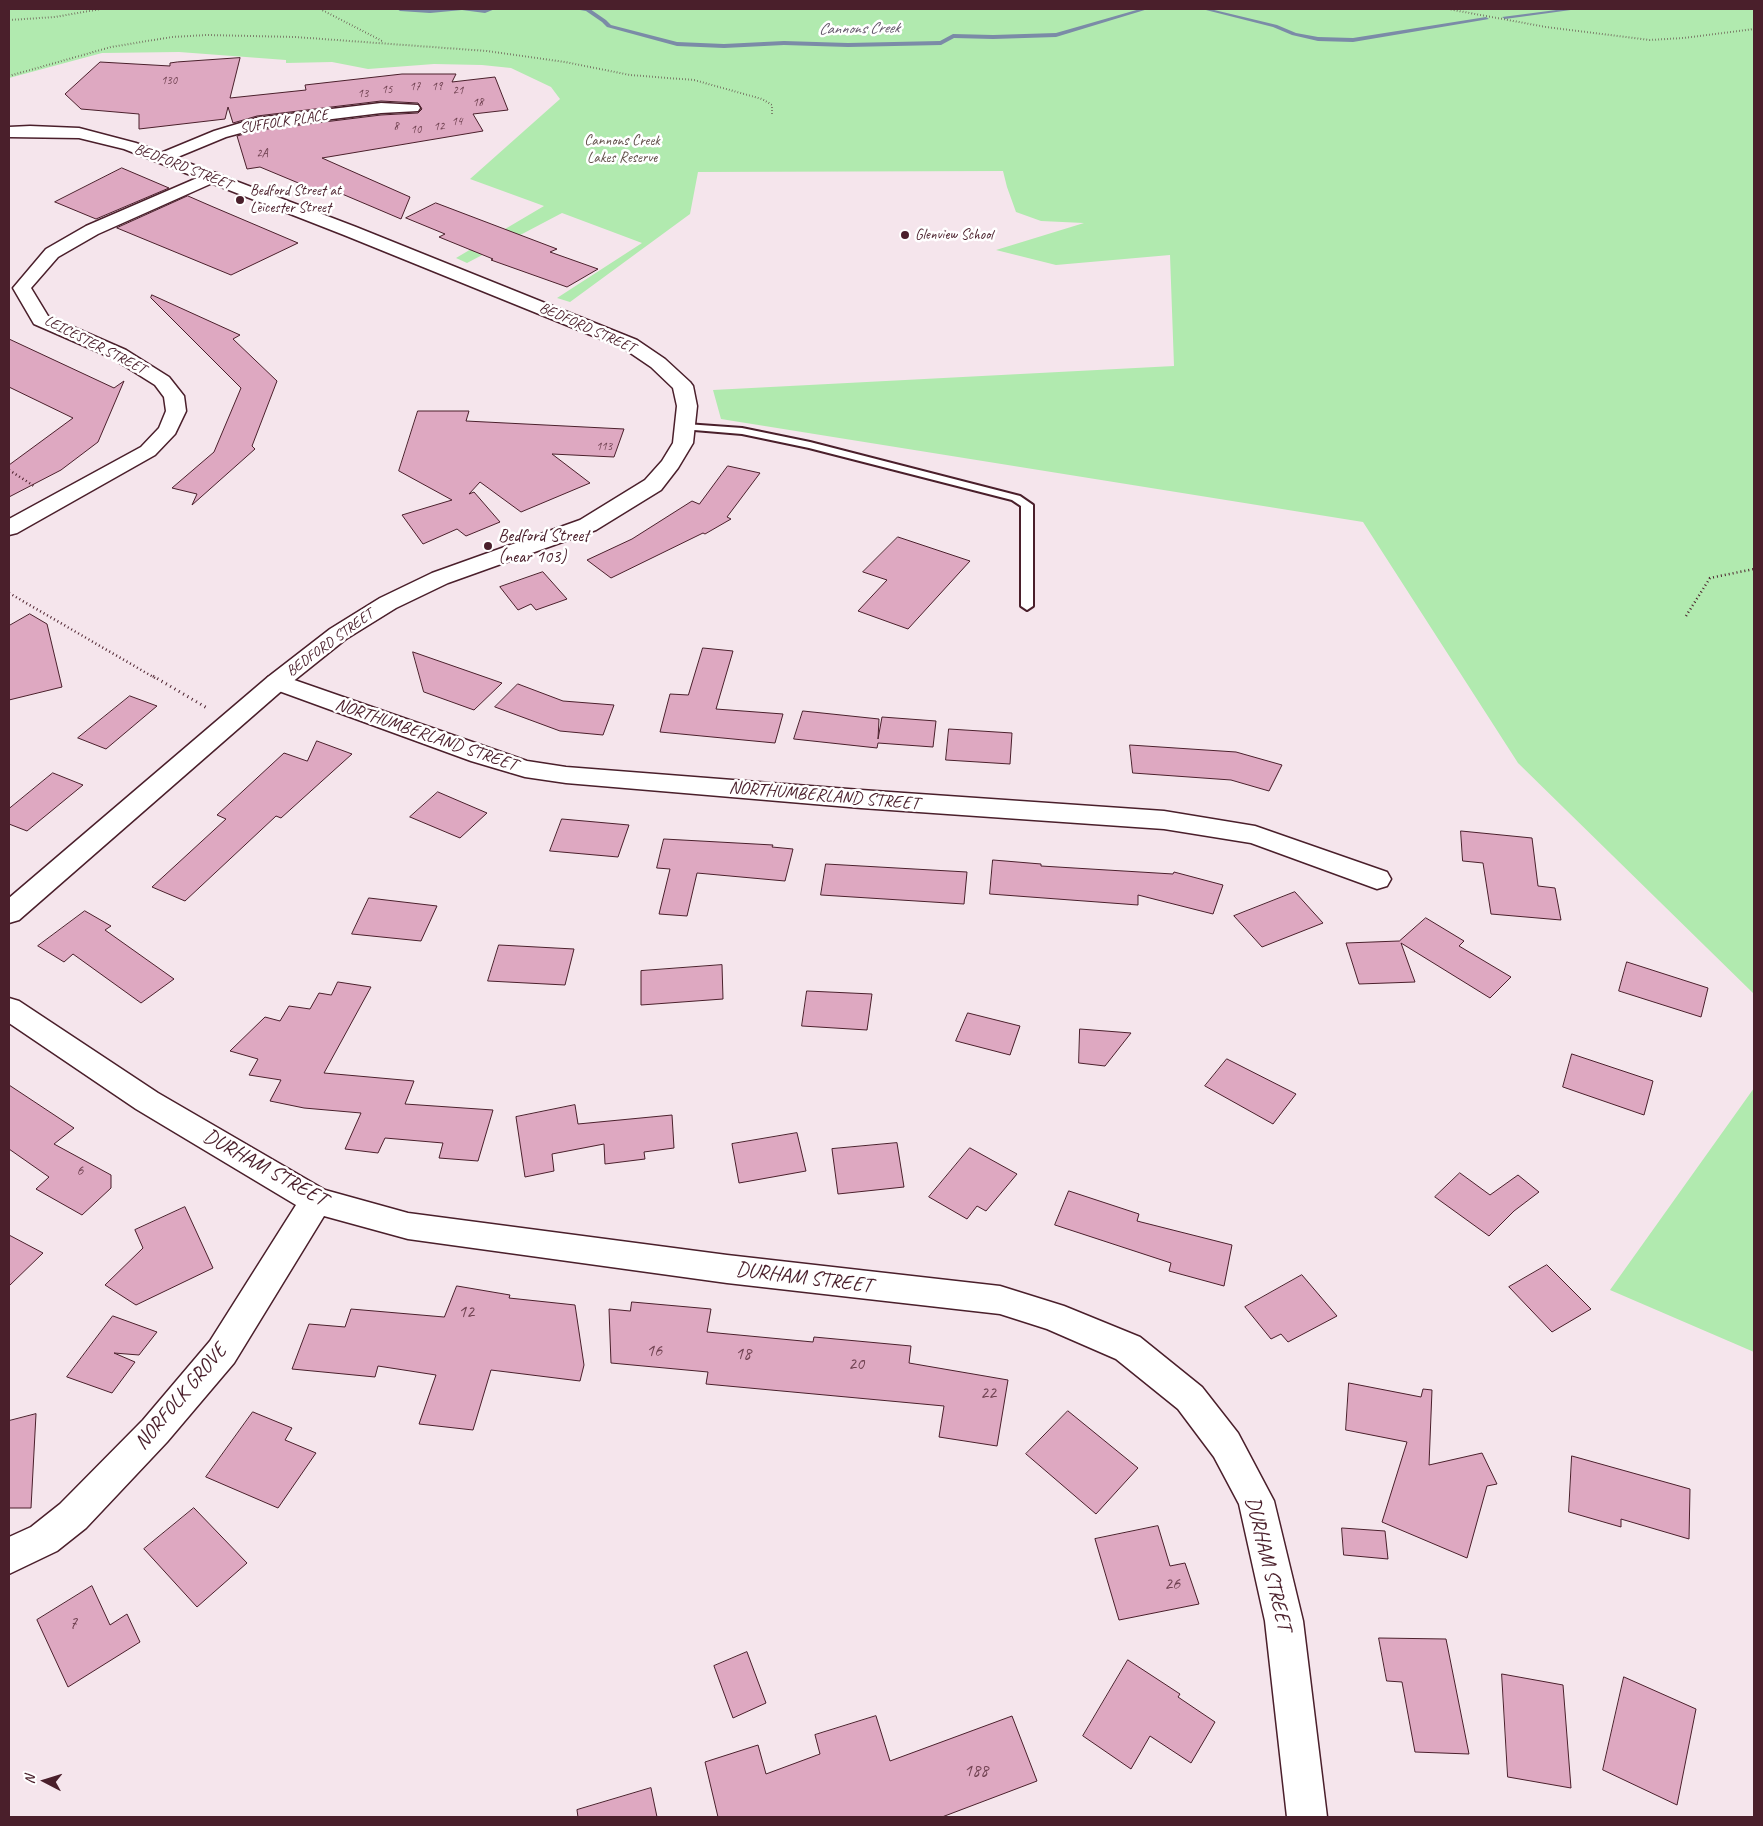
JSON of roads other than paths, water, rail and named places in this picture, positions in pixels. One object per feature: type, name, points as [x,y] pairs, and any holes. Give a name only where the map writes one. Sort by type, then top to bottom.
[{"type":"street","name":"SUFFOLK PLACE","points":[[162,158],[220,134],[257,123],[382,108],[412,108]]},
{"type":"street","name":"BEDFORD STREET","points":[[9,132],[79,133],[130,146],[630,344],[658,363],[683,386],[688,406],[682,443],[672,464],[644,490],[588,525],[447,575],[388,603],[346,628],[276,682],[9,913]]},
{"type":"street","name":"LEICESTER STREET","points":[[9,528],[148,451],[168,430],[176,411],[174,396],[162,381],[119,354],[41,320],[22,288],[52,253],[92,230],[211,177]]},
{"type":"street","name":"NORTHUMBERLAND STREET","points":[[276,682],[480,755],[525,769],[566,775],[851,798],[1164,820],[1255,836],[1377,879]]},
{"type":"street","name":"DURHAM STREET","points":[[9,1009],[147,1101],[316,1202],[408,1226],[727,1269],[1000,1300],[1052,1316],[1128,1348],[1190,1398],[1226,1445],[1256,1502],[1284,1621],[1307,1817]]},
{"type":"street","name":"NORFOLK GROVE","points":[[9,1556],[44,1539],[73,1516],[155,1431],[222,1352],[316,1202]]},
{"type":"lane","points":[[686,427],[742,431],[818,447],[1016,498],[1027,505],[1027,606]]},
{"type":"waterway","name":"Cannons Creek","points":[[400,9],[430,11],[461,9]]},
{"type":"waterway","name":"Cannons Creek","points":[[464,9],[485,11],[492,9]]},
{"type":"waterway","name":"Cannons Creek","points":[[577,9],[588,10],[609,26],[677,44],[724,46],[784,43],[848,45],[941,43],[953,36],[1056,35],[1145,9]]},
{"type":"waterway","name":"Cannons Creek","points":[[1205,9],[1275,26],[1294,34],[1318,39],[1353,40],[1486,19]]},
{"type":"waterway","name":"Cannons Creek","points":[[1505,17],[1575,9]]},
{"type":"place","name":"Bedford Street at Leicester Street","points":[[240,200]]},
{"type":"place","name":"Glenview School","points":[[905,235]]},
{"type":"place","name":"Bedford Street (near 103)","points":[[488,546]]},
{"type":"park label","name":"Cannons Creek Lakes Reserve","points":[[622,150]]}]
